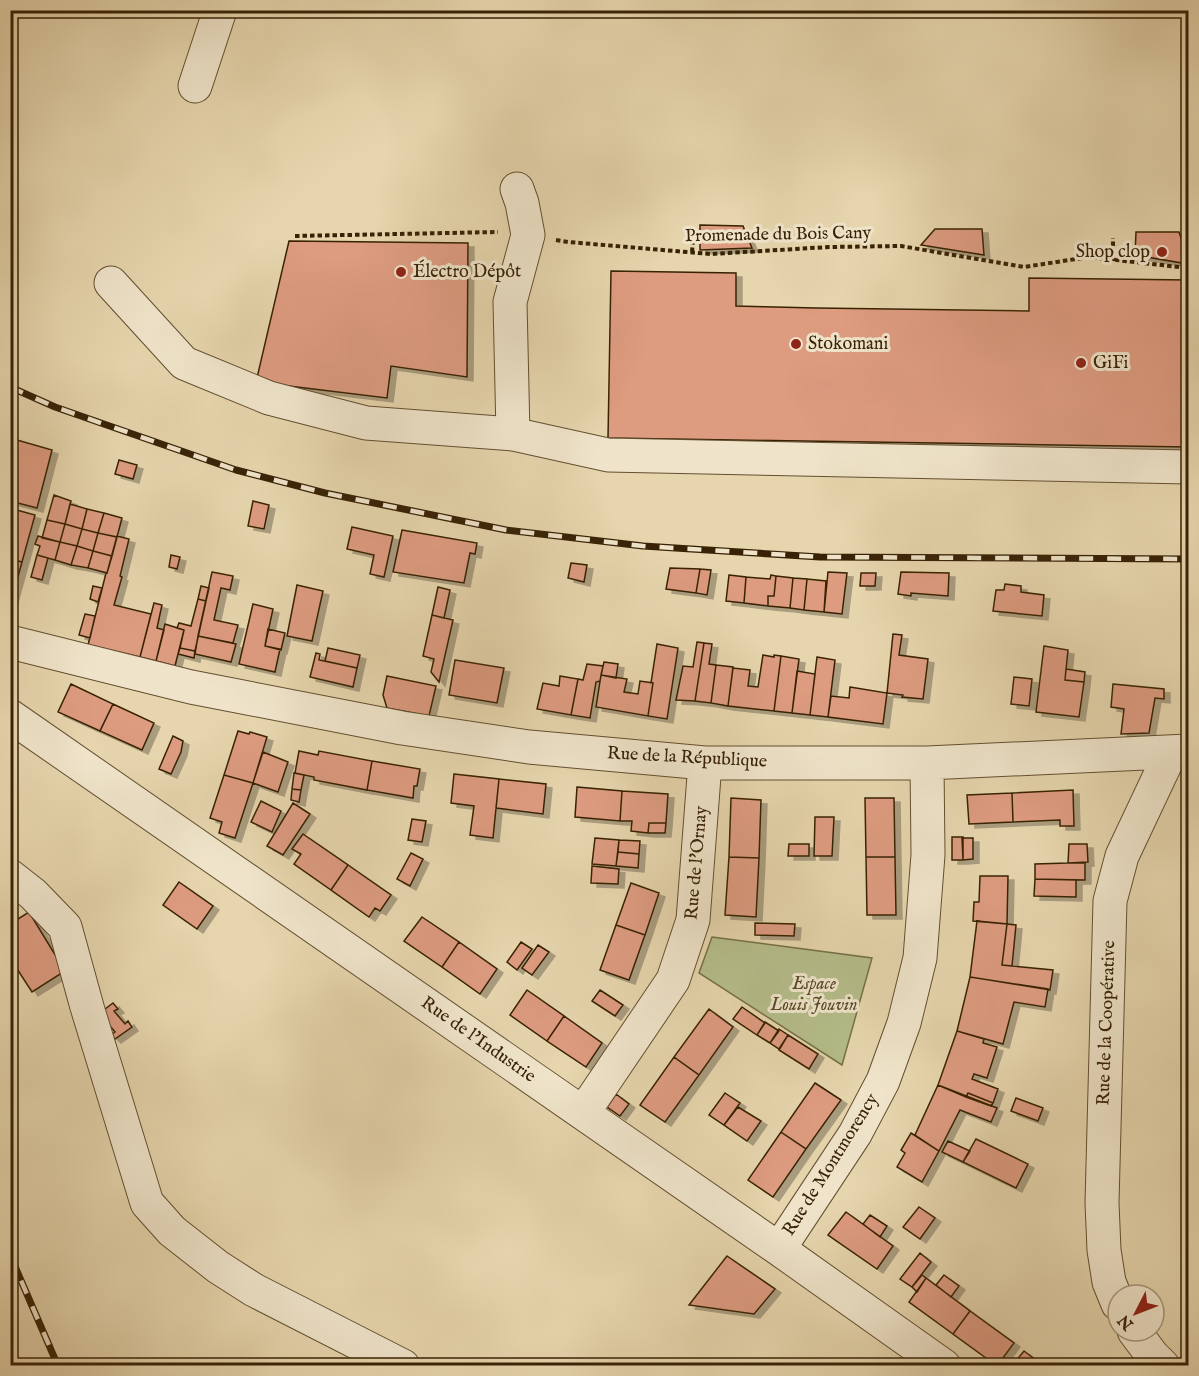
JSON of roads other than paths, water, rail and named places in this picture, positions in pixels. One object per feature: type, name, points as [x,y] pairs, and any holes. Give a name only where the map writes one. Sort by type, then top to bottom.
[{"type":"street","points":[[195,86],[220,10]]},
{"type":"street","points":[[513,434],[510,303],[528,235],[518,189]]},
{"type":"street","points":[[111,282],[184,363],[269,398],[366,423],[513,434],[608,455],[1188,467]]},
{"type":"street","name":"Rue de la République","points":[[10,642],[191,687],[402,728],[529,747],[705,763],[927,763],[1180,752]]},
{"type":"street","name":"Rue de l'Industrie","points":[[10,716],[944,1365]]},
{"type":"street","name":"Rue de la Coopérative","points":[[1109,1283],[1104,1250],[1102,1203],[1110,902],[1122,856],[1180,752]]},
{"type":"street","name":"Rue de l'Ornay","points":[[583,1113],[673,980],[693,920],[705,763]]},
{"type":"street","name":"Rue de Montmorency","points":[[779,1249],[855,1134],[883,1081],[904,1023],[920,958],[928,855],[927,763]]},
{"type":"street","points":[[10,876],[33,894],[65,927],[147,1203],[172,1231],[218,1267],[254,1290],[403,1365]]},
{"type":"street","points":[[1143,1343],[1163,1365]]},
{"type":"railway","points":[[10,387],[55,407],[236,470],[325,493],[506,530],[643,546],[820,557],[1188,559]]},
{"type":"railway","points":[[10,1255],[58,1366]]},
{"type":"place","name":"Shop clop","points":[[1162,252]]},
{"type":"place","name":"Électro Dépôt","points":[[401,272]]},
{"type":"place","name":"Stokomani","points":[[796,344]]},
{"type":"place","name":"GiFi","points":[[1081,363]]},
{"type":"park label","name":"Espace Louis Jouvin","points":[[814,994]]}]
